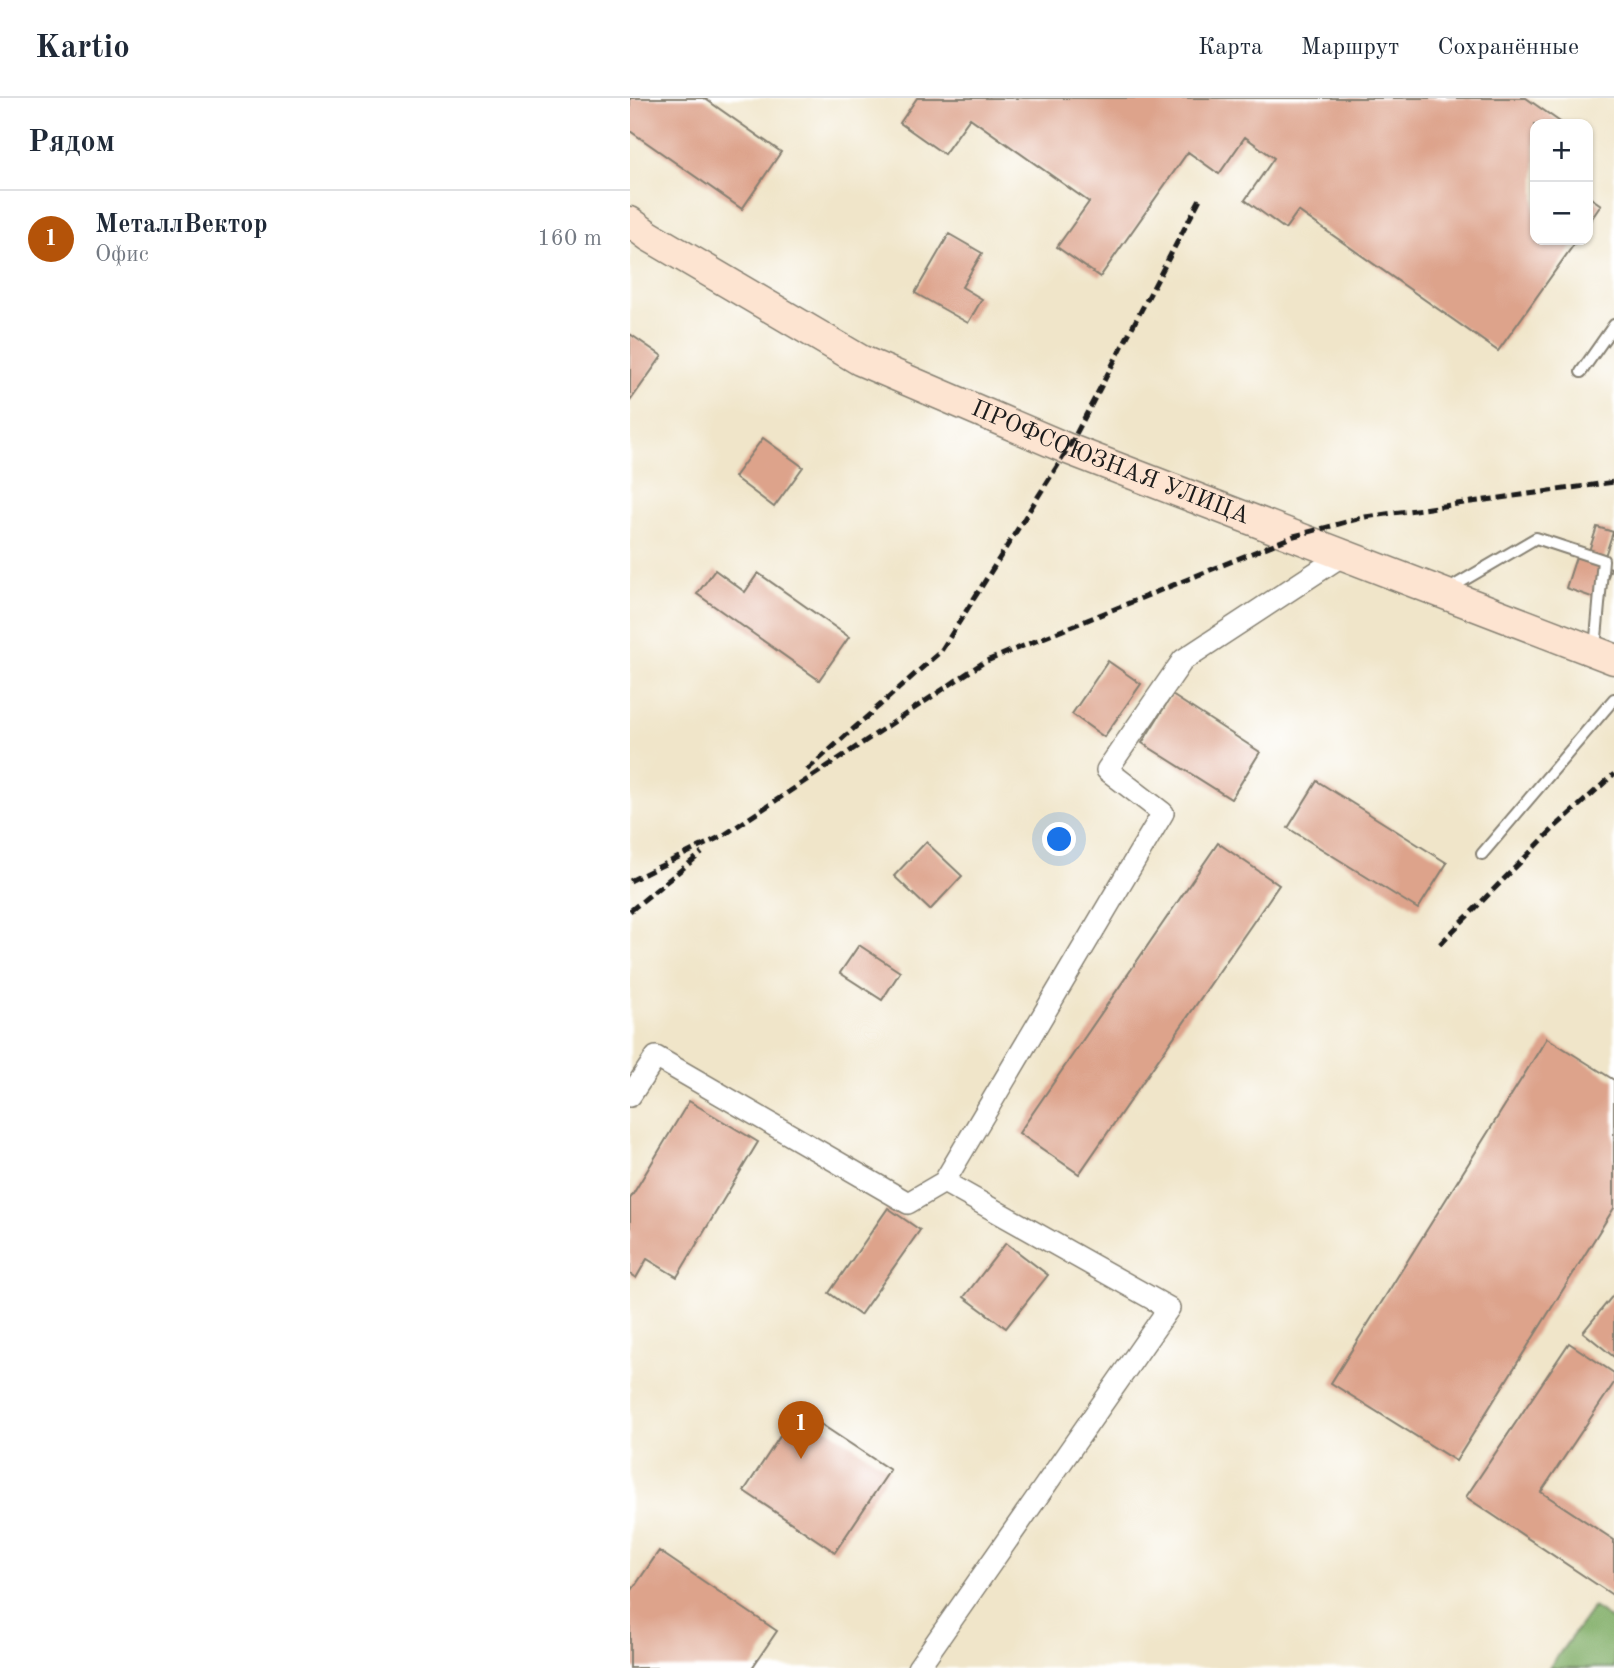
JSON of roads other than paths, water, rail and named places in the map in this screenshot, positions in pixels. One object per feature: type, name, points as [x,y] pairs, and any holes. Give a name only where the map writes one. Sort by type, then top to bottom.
[{"type":"main road","name":"ПРОФСОЮЗНАЯ УЛИЦА","points":[[630,222],[649,236],[860,360],[1068,449],[1604,655]]},
{"type":"street","points":[[630,1096],[656,1057],[908,1203],[944,1182],[1163,813],[1107,770],[1183,660],[1343,555]]},
{"type":"street","points":[[918,1668],[1169,1308],[944,1182]]},
{"type":"lane","points":[[1581,372],[1614,325]]},
{"type":"lane","points":[[1443,593],[1536,538],[1603,559],[1604,655]]},
{"type":"lane","points":[[1482,854],[1614,699]]},
{"type":"railway","points":[[807,770],[941,651],[1068,449],[1201,197]]},
{"type":"railway","points":[[630,881],[724,835],[984,662],[1294,536],[1365,517],[1614,482]]},
{"type":"railway","points":[[1440,944],[1554,828],[1614,774]]},
{"type":"railway","points":[[630,911],[702,853]]},
{"type":"place","name":"МеталлВектор","points":[[801,1459]]}]
